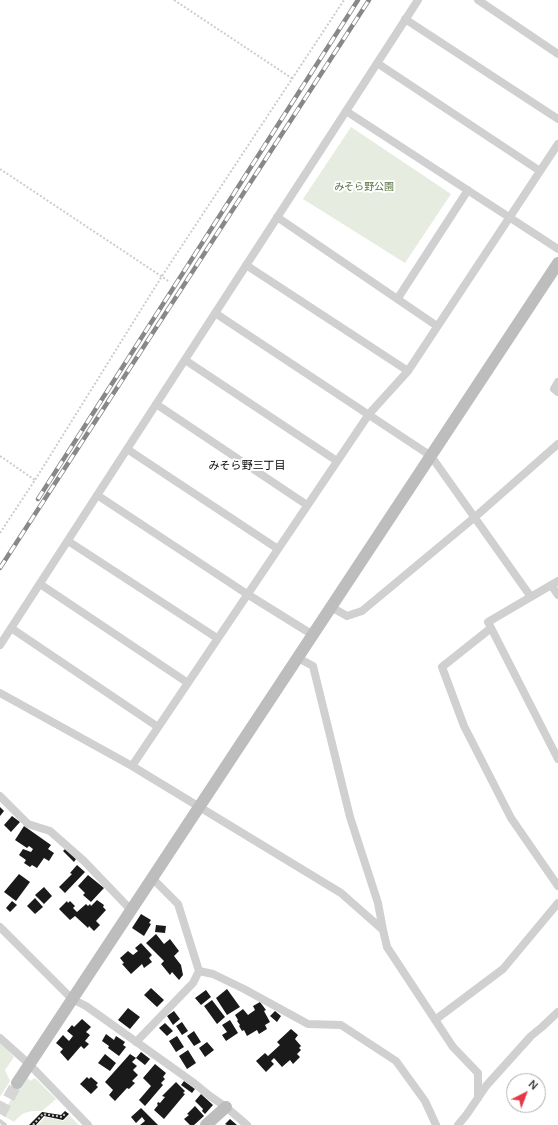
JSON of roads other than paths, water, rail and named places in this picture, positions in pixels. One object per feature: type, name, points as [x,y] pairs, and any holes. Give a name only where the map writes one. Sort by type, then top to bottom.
[{"type":"street","points":[[0,645],[418,0]]},
{"type":"street","points":[[478,0],[558,54]]},
{"type":"street","points":[[405,19],[558,119]]},
{"type":"street","points":[[377,63],[540,171]]},
{"type":"street","points":[[346,111],[558,249]]},
{"type":"street","points":[[132,766],[369,414],[408,371],[558,144]]},
{"type":"street","points":[[398,298],[468,190]]},
{"type":"street","points":[[277,217],[437,326]]},
{"type":"street","points":[[17,1083],[558,263]]},
{"type":"street","points":[[246,265],[408,371]]},
{"type":"street","points":[[215,313],[431,456],[531,597]]},
{"type":"street","points":[[185,360],[337,461]]},
{"type":"street","points":[[558,382],[554,389],[558,392]]},
{"type":"street","points":[[156,404],[307,505]]},
{"type":"street","points":[[331,607],[347,616],[362,611],[475,517],[558,444]]},
{"type":"street","points":[[127,449],[278,549]]},
{"type":"street","points":[[97,495],[247,594],[313,635]]},
{"type":"street","points":[[68,541],[218,638]]},
{"type":"street","points":[[558,595],[555,583],[488,622],[558,759]]},
{"type":"street","points":[[40,584],[188,683]]},
{"type":"street","points":[[11,628],[158,726]]},
{"type":"street","points":[[491,628],[442,667],[464,726],[511,818],[558,886]]},
{"type":"street","points":[[298,658],[313,666],[350,817],[378,903],[382,930],[387,947],[453,1047],[478,1073],[478,1098]]},
{"type":"street","points":[[0,693],[132,766],[341,893],[382,930]]},
{"type":"street","points":[[0,796],[28,824],[50,831],[84,861],[131,910]]},
{"type":"street","points":[[136,1042],[193,983],[199,971],[178,904],[152,878]]},
{"type":"street","points":[[435,1020],[503,969],[558,903]]},
{"type":"street","points":[[0,927],[72,999],[86,1006],[194,1083],[226,1107],[246,1125]]},
{"type":"street","points":[[199,971],[213,974],[232,983],[308,1024],[341,1024],[396,1061],[425,1101],[436,1125]]},
{"type":"street","points":[[458,1125],[486,1086],[531,1036],[542,1028],[558,1012]]},
{"type":"street","points":[[0,1038],[29,1064],[88,1125]]},
{"type":"street","points":[[206,1125],[226,1107]]},
{"type":"lane","points":[[0,1121],[4,1125]]},
{"type":"tunnel","points":[[0,1114],[17,1083]]},
{"type":"railway","points":[[38,499],[358,0]]},
{"type":"railway","points":[[0,568],[369,0]]},
{"type":"district","name":"みそら野三丁目","points":[[247,466]]},
{"type":"park label","name":"みそら野公園","points":[[364,187]]}]
